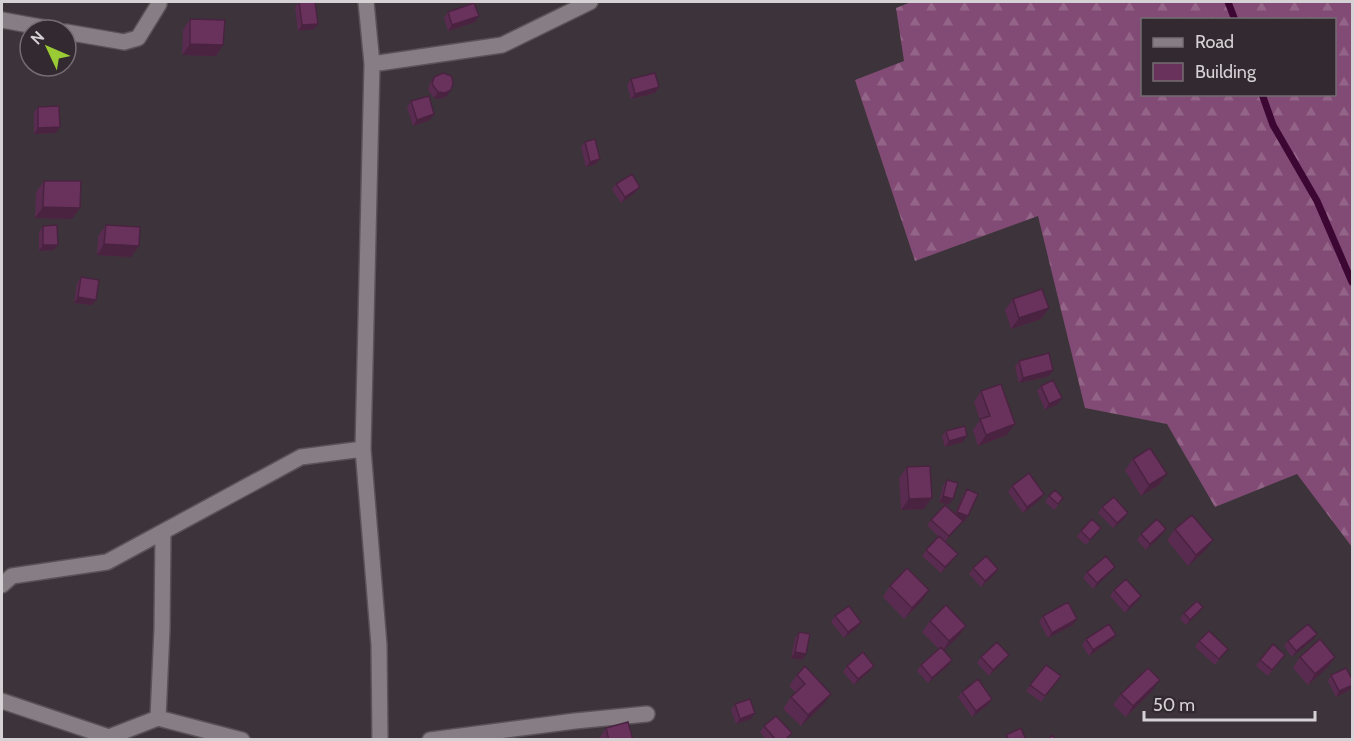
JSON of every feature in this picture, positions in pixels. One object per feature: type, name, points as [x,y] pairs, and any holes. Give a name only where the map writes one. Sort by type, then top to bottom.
[{"type":"street","points":[[78,34],[124,42],[138,38],[159,2]]},
{"type":"street","points":[[366,2],[372,64],[363,449],[379,645],[380,740]]},
{"type":"street","points":[[372,64],[502,45],[590,2]]},
{"type":"street","points":[[2,20],[18,23]]},
{"type":"street","points":[[2,585],[12,576],[107,562],[301,457],[363,449]]},
{"type":"street","points":[[158,718],[163,532]]},
{"type":"street","points":[[2,701],[109,737],[158,718],[242,740]]},
{"type":"street","points":[[430,740],[647,714]]},
{"type":"green space","points":[[911,2],[1352,2],[1352,547],[1297,474],[1215,507],[1167,424],[1085,408],[1038,216],[915,261],[855,80],[904,61],[896,8]]},
{"type":"building","points":[[299,2],[315,2],[318,24],[302,25]]},
{"type":"building","points":[[474,3],[479,16],[452,25],[448,12]]},
{"type":"building","points":[[190,19],[225,20],[223,45],[190,44]]},
{"type":"building","points":[[443,73],[452,77],[453,84],[451,90],[445,93],[438,92],[432,84],[434,77]]},
{"type":"building","points":[[655,73],[659,87],[635,94],[631,79]]},
{"type":"building","points":[[429,96],[434,114],[417,120],[411,101]]},
{"type":"building","points":[[59,106],[60,127],[38,128],[38,107]]},
{"type":"building","points":[[595,139],[600,159],[590,162],[585,142]]},
{"type":"building","points":[[632,174],[640,187],[625,197],[616,184]]},
{"type":"building","points":[[44,181],[81,181],[80,208],[43,207]]},
{"type":"building","points":[[57,225],[58,245],[43,245],[43,226]]},
{"type":"building","points":[[106,225],[140,227],[139,246],[104,244]]},
{"type":"building","points":[[81,277],[99,280],[96,300],[78,297]]},
{"type":"building","points":[[1042,289],[1049,308],[1019,318],[1013,299]]},
{"type":"building","points":[[1049,353],[1053,370],[1023,378],[1019,361]]},
{"type":"building","points":[[1053,380],[1062,398],[1049,404],[1041,386]]},
{"type":"building","points":[[1001,384],[1015,424],[986,435],[980,419],[990,416],[981,391]]},
{"type":"building","points":[[965,426],[967,436],[949,441],[946,431]]},
{"type":"building","points":[[1150,448],[1167,474],[1149,485],[1133,459]]},
{"type":"building","points":[[930,466],[932,498],[909,499],[907,467]]},
{"type":"building","points":[[1029,473],[1044,494],[1027,507],[1012,486]]},
{"type":"building","points":[[947,480],[958,483],[953,499],[943,496]]},
{"type":"building","points":[[967,489],[978,494],[968,516],[957,512]]},
{"type":"building","points":[[1055,490],[1063,498],[1058,504],[1049,496]]},
{"type":"building","points":[[1114,497],[1128,513],[1117,523],[1102,507]]},
{"type":"building","points":[[945,505],[963,521],[949,536],[931,520]]},
{"type":"building","points":[[1192,515],[1213,540],[1196,555],[1175,529]]},
{"type":"building","points":[[1092,519],[1101,528],[1090,540],[1081,531]]},
{"type":"building","points":[[1157,519],[1166,529],[1150,544],[1141,534]]},
{"type":"building","points":[[939,536],[958,554],[945,567],[926,550]]},
{"type":"building","points":[[986,556],[998,569],[985,581],[973,568]]},
{"type":"building","points":[[1106,556],[1115,567],[1097,583],[1087,572]]},
{"type":"building","points":[[907,568],[929,590],[912,608],[890,586]]},
{"type":"building","points":[[1126,579],[1141,596],[1129,607],[1114,590]]},
{"type":"building","points":[[1197,601],[1203,607],[1190,620],[1184,613]]},
{"type":"building","points":[[1068,602],[1077,619],[1052,633],[1043,616]]},
{"type":"building","points":[[946,605],[966,626],[949,641],[930,621]]},
{"type":"building","points":[[849,606],[861,622],[848,632],[835,616]]},
{"type":"building","points":[[1109,624],[1116,635],[1093,650],[1086,639]]},
{"type":"building","points":[[1308,624],[1317,634],[1296,651],[1288,641]]},
{"type":"building","points":[[1209,631],[1228,649],[1219,659],[1199,641]]},
{"type":"building","points":[[799,632],[810,634],[806,654],[795,652]]},
{"type":"building","points":[[1320,639],[1335,657],[1315,674],[1300,657]]},
{"type":"building","points":[[997,642],[1009,655],[993,670],[981,657]]},
{"type":"building","points":[[1273,644],[1285,655],[1272,670],[1260,660]]},
{"type":"building","points":[[941,647],[952,660],[932,678],[921,665]]},
{"type":"building","points":[[863,652],[874,666],[858,679],[847,666]]},
{"type":"building","points":[[1046,665],[1061,676],[1045,696],[1030,685]]},
{"type":"building","points":[[805,666],[831,694],[808,715],[791,697],[805,684],[797,675]]},
{"type":"building","points":[[1148,668],[1160,680],[1133,706],[1121,694]]},
{"type":"building","points":[[1346,668],[1353,685],[1339,691],[1331,675]]},
{"type":"building","points":[[978,679],[992,699],[976,711],[962,692]]},
{"type":"building","points":[[750,699],[755,713],[740,719],[735,704]]},
{"type":"building","points":[[776,716],[792,733],[785,740],[776,740],[764,726]]},
{"type":"building","points":[[628,722],[633,740],[609,740],[606,728]]},
{"type":"building","points":[[1021,728],[1026,740],[1009,740],[1006,735]]},
{"type":"waterway","points":[[1228,2],[1234,18]]},
{"type":"waterway","points":[[1263,96],[1273,125],[1317,201],[1352,282]]}]
